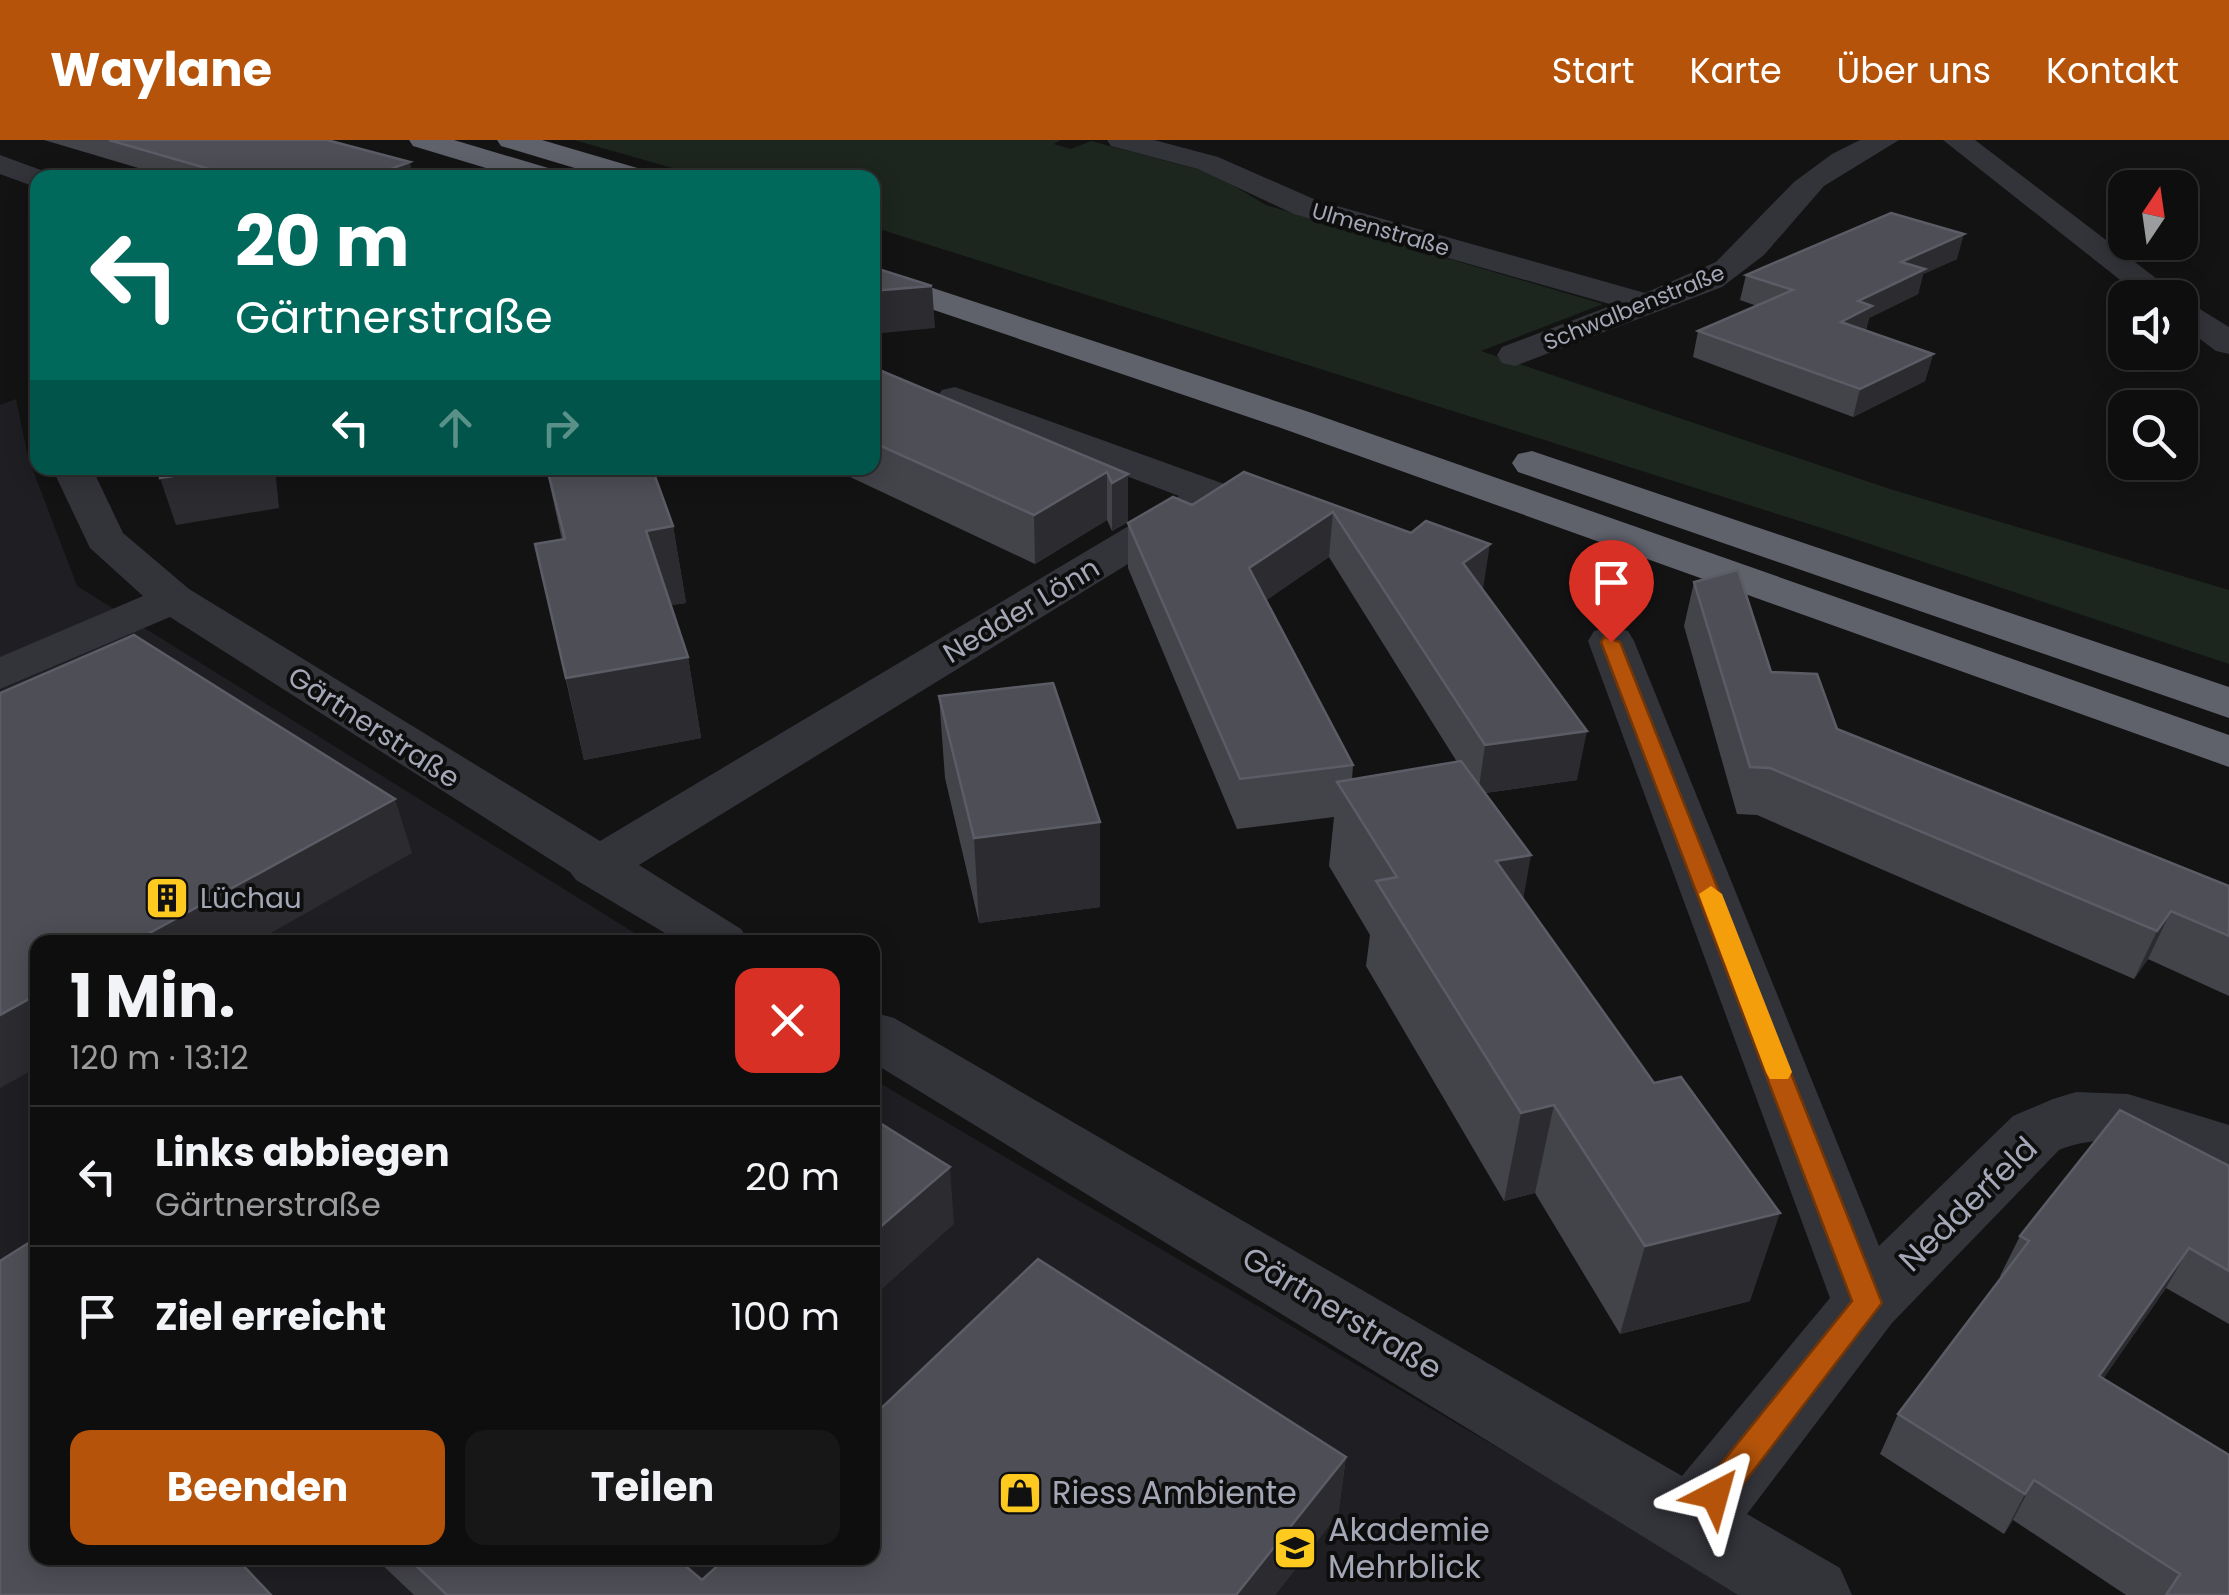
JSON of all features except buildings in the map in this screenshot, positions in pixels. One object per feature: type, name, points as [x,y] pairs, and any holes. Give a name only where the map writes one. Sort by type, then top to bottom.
[{"type":"highway","points":[[423,140],[523,170]]},
{"type":"highway","points":[[510,140],[613,170]]},
{"type":"highway","points":[[880,251],[1362,406],[2229,703]]},
{"type":"highway","points":[[880,281],[1370,446],[2229,752]]},
{"type":"street","name":"Ulmenstraße","points":[[1121,140],[1208,163],[1305,207],[1646,304]]},
{"type":"street","name":"Schwalbenstraße","points":[[1514,354],[1710,280],[1740,263],[1803,190],[1836,162],[1884,140]]},
{"type":"street","points":[[1957,140],[2141,280]]},
{"type":"street","points":[[0,164],[30,176]]},
{"type":"street","points":[[2198,321],[2229,343]]},
{"type":"street","name":"Nedder Lönn","points":[[596,868],[1212,494],[956,398]]},
{"type":"street","name":"Gärtnerstraße","points":[[75,475],[105,539],[173,598],[596,868],[709,935]]},
{"type":"street","points":[[0,676],[173,598]]},
{"type":"street","points":[[1611,642],[1868,1303]]},
{"type":"street","name":"Gärtnerstraße","points":[[880,1038],[1811,1595]]},
{"type":"street","name":"Nedderfeld","points":[[1694,1522],[1868,1303],[2036,1134],[2076,1116],[2128,1118],[2186,1133],[2229,1153]]},
{"type":"shaded area","points":[[574,140],[1061,140],[1054,144],[1071,149],[1091,141],[1212,173],[1266,205],[1603,304],[1481,351],[1890,489],[2229,590],[2229,664],[1834,532],[880,229],[880,170],[679,170]]},
{"type":"shaded area","points":[[16,399],[30,475],[35,475],[77,586],[638,935],[30,935],[30,1565],[880,1565],[880,1083],[1747,1595],[0,1595],[0,405]]},
{"type":"slow traffic","points":[[1711,894],[1779,1072]]},
{"type":"place","name":"Lüchau","points":[[167,898]]},
{"type":"place","name":"Riess Ambiente","points":[[1020,1493]]},
{"type":"place","name":"Akademie Mehrblick","points":[[1295,1548]]},
{"type":"route","points":[[1611,642],[1868,1303],[1715,1495]]}]
